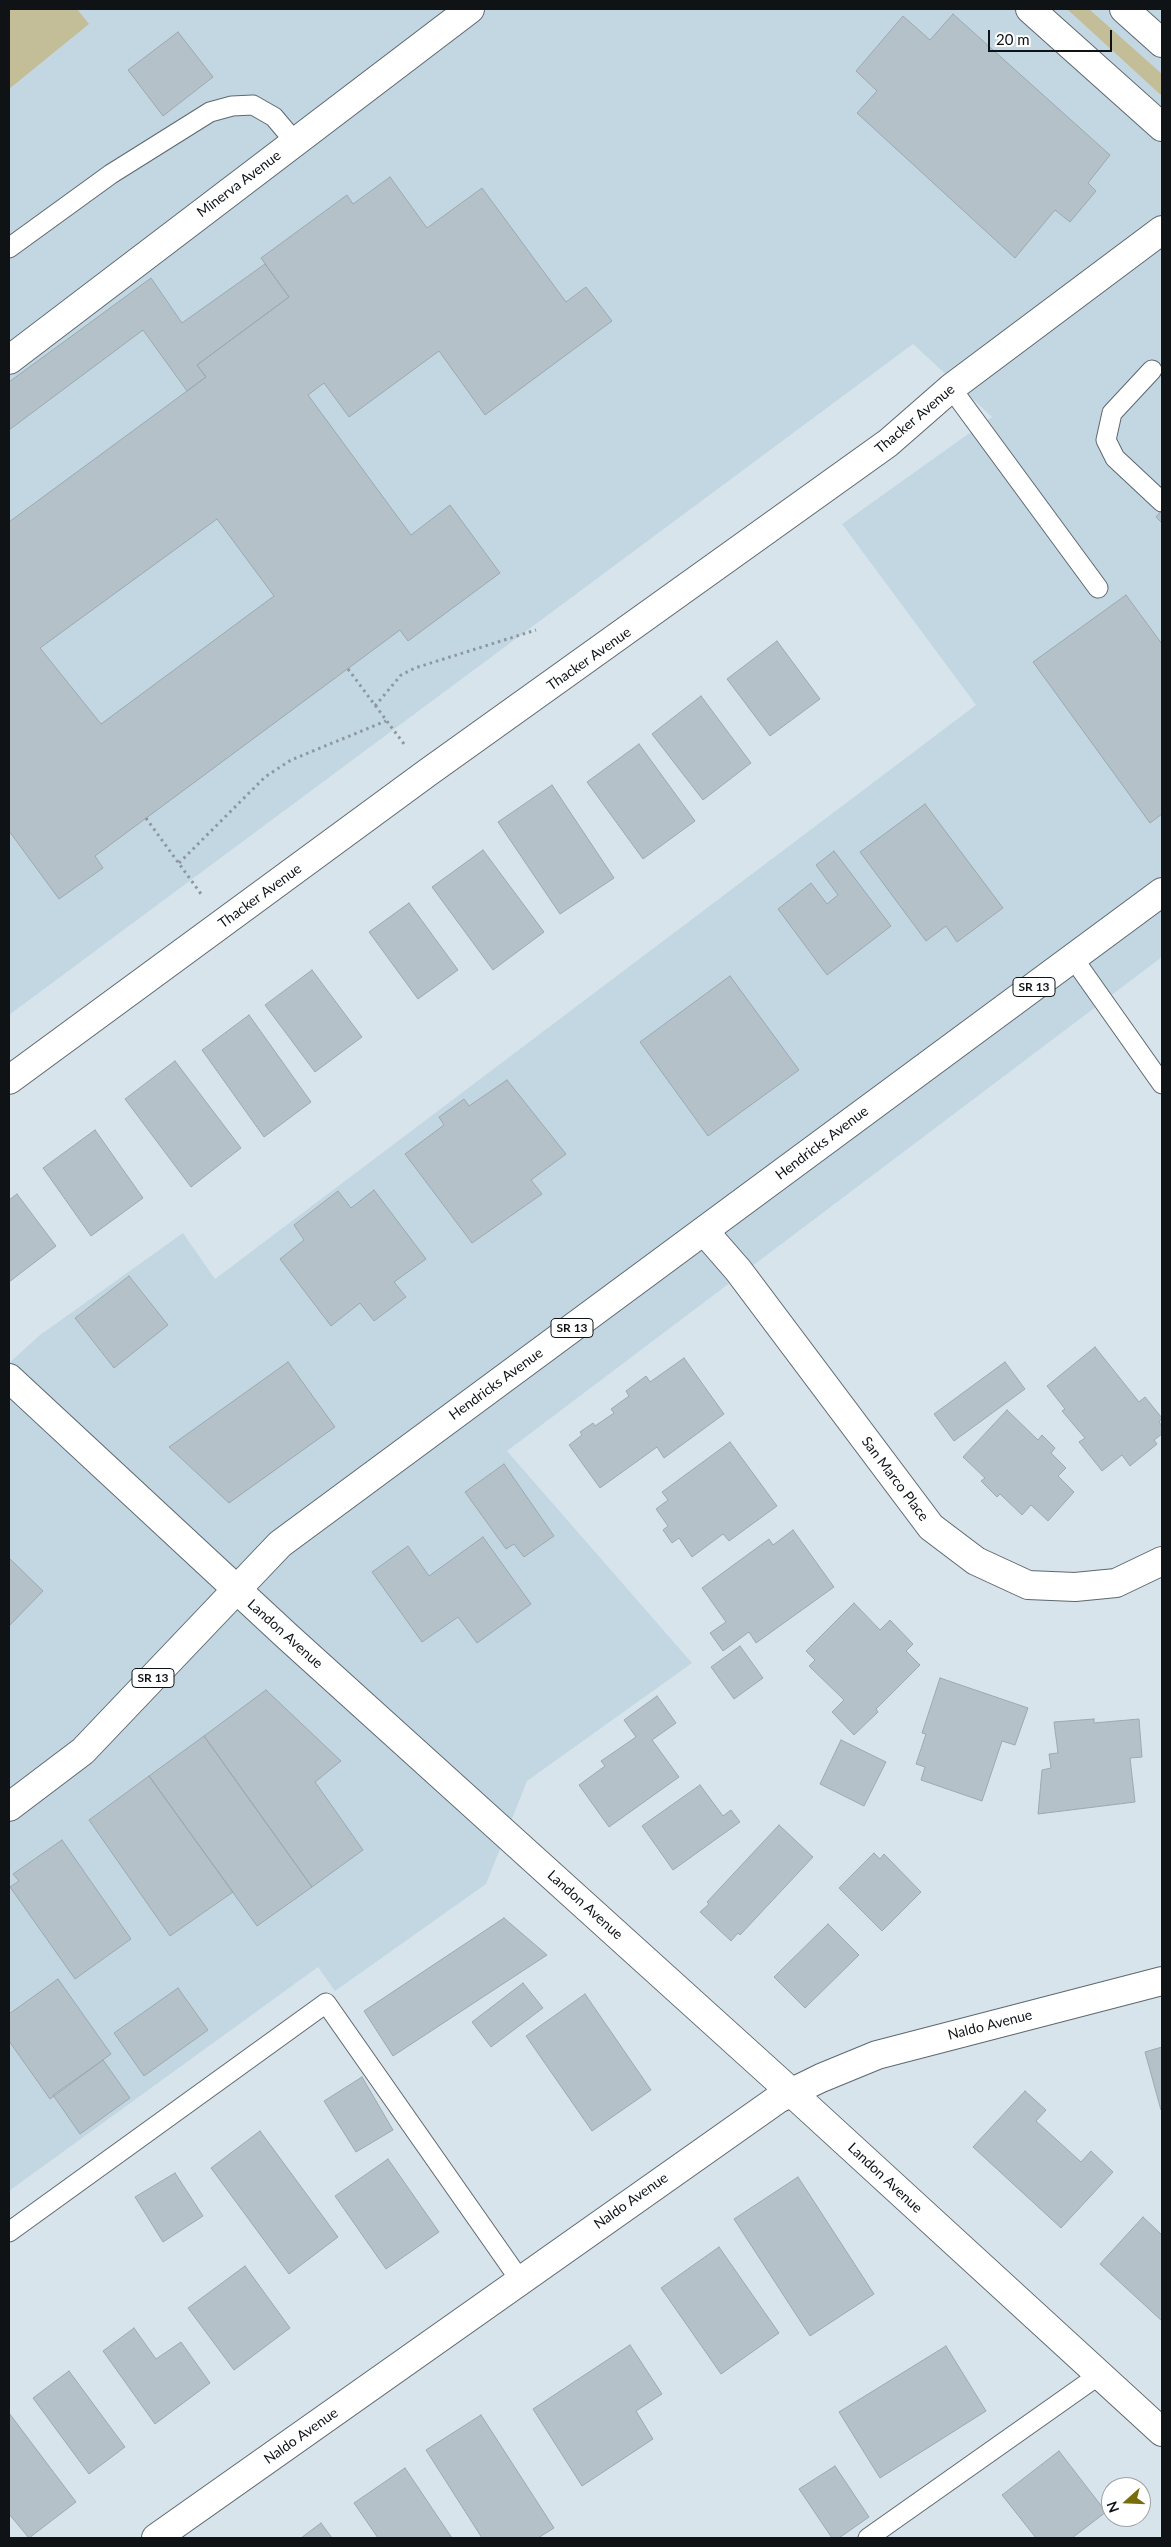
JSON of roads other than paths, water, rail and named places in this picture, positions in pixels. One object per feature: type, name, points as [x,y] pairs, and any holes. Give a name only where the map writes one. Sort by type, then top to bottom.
[{"type":"street","name":"Minerva Avenue","points":[[9,360],[470,9]]},
{"type":"street","points":[[1030,9],[1162,127]]},
{"type":"street","points":[[1124,9],[1162,43]]},
{"type":"street","name":"Thacker Avenue","points":[[9,1080],[427,773],[888,443],[951,388],[1162,230]]},
{"type":"street","name":"Hendricks Avenue","points":[[9,1807],[83,1751],[280,1544],[1162,892]]},
{"type":"street","name":"San Marco Place","points":[[704,1232],[738,1270],[931,1527],[976,1562],[1028,1585],[1075,1588],[1116,1583],[1162,1561]]},
{"type":"street","name":"Landon Avenue","points":[[9,1378],[237,1590],[791,2092],[1162,2432]]},
{"type":"street","name":"Naldo Avenue","points":[[156,2538],[738,2125],[791,2092],[851,2065],[906,2046],[1162,1981]]},
{"type":"lane","points":[[9,248],[111,174],[210,112],[232,106],[253,104],[274,117],[295,142]]},
{"type":"lane","points":[[1152,370],[1112,413],[1106,440],[1115,458],[1162,502]]},
{"type":"lane","points":[[951,388],[1098,588]]},
{"type":"lane","points":[[1073,958],[1162,1084]]},
{"type":"lane","points":[[9,2232],[326,2002],[520,2280]]},
{"type":"lane","points":[[868,2538],[1099,2375]]}]
